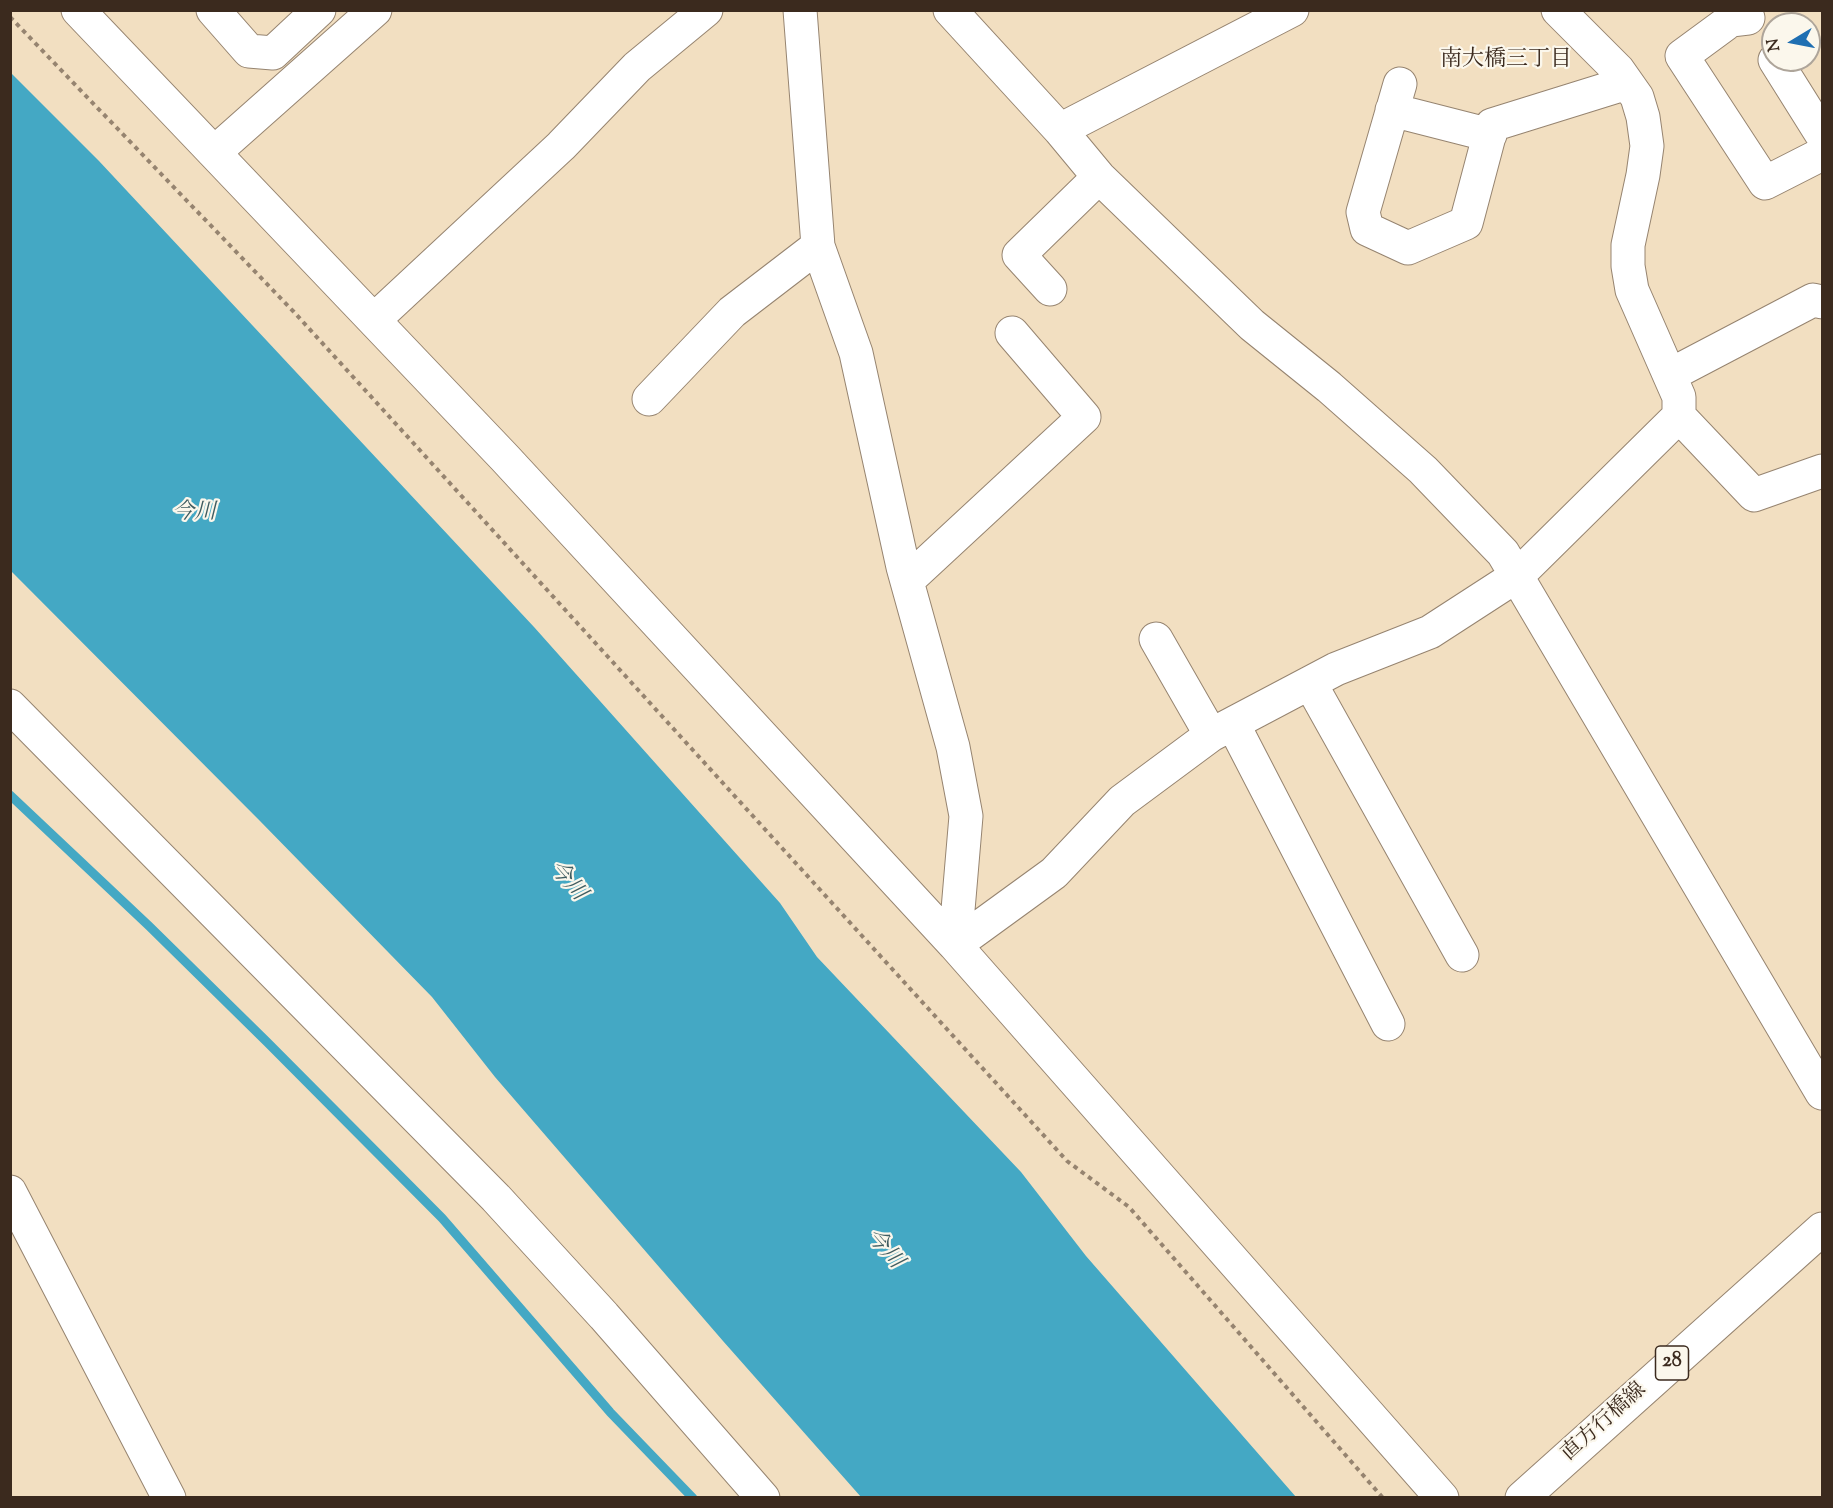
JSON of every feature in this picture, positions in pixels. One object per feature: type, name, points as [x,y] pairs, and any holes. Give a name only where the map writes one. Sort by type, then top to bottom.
[{"type":"street","points":[[78,10],[512,466],[955,945],[1442,1497]]},
{"type":"street","points":[[213,10],[249,51],[273,53],[319,10]]},
{"type":"street","points":[[215,152],[375,10]]},
{"type":"street","points":[[374,320],[561,146],[637,67],[706,10]]},
{"type":"street","points":[[800,10],[818,246],[856,353],[907,581],[953,747],[966,816],[955,945]]},
{"type":"street","points":[[950,10],[1060,130],[1099,177],[1252,325],[1329,387],[1423,470],[1503,553],[1822,1094]]},
{"type":"street","points":[[1558,10],[1618,70],[1637,97],[1643,117],[1647,146],[1628,245],[1628,267],[1632,290],[1679,397],[1679,416],[1754,495],[1822,471]]},
{"type":"street","points":[[1060,130],[1280,13]]},
{"type":"street","points":[[1761,42],[1741,15],[1682,56],[1765,183],[1822,154]]},
{"type":"street","points":[[1782,72],[1822,135]]},
{"type":"street","points":[[1490,135],[1396,97],[1363,212],[1367,229],[1408,248],[1466,223],[1490,135],[1492,125],[1627,83]]},
{"type":"street","points":[[1050,289],[1019,255],[1099,177]]},
{"type":"street","points":[[650,399],[732,312],[818,246]]},
{"type":"street","points":[[1670,375],[1813,300],[1822,302]]},
{"type":"street","points":[[907,581],[1084,417],[1012,333]]},
{"type":"street","points":[[955,945],[1054,873],[1122,801],[1222,730],[1336,669],[1430,632],[1518,575],[1679,416]]},
{"type":"street","points":[[1156,639],[1222,730],[1388,1024]]},
{"type":"street","points":[[1310,683],[1462,955]]},
{"type":"street","points":[[10,706],[496,1198],[604,1316],[763,1497]]},
{"type":"street","points":[[10,1192],[169,1497]]},
{"type":"street","name":"直方行橋線","points":[[1522,1497],[1822,1229]]},
{"type":"path","points":[[10,17],[294,312],[1067,1161],[1129,1207],[1383,1497]]},
{"type":"water","name":"今川","points":[[10,72],[99,161],[534,627],[780,903],[817,957],[1021,1172],[1086,1256],[1296,1497],[861,1497],[495,1077],[432,997],[11,571]]},
{"type":"waterway","points":[[10,795],[149,926],[442,1218],[610,1412],[693,1498]]},
{"type":"district","name":"南大橋三丁目","points":[[1506,61]]}]
